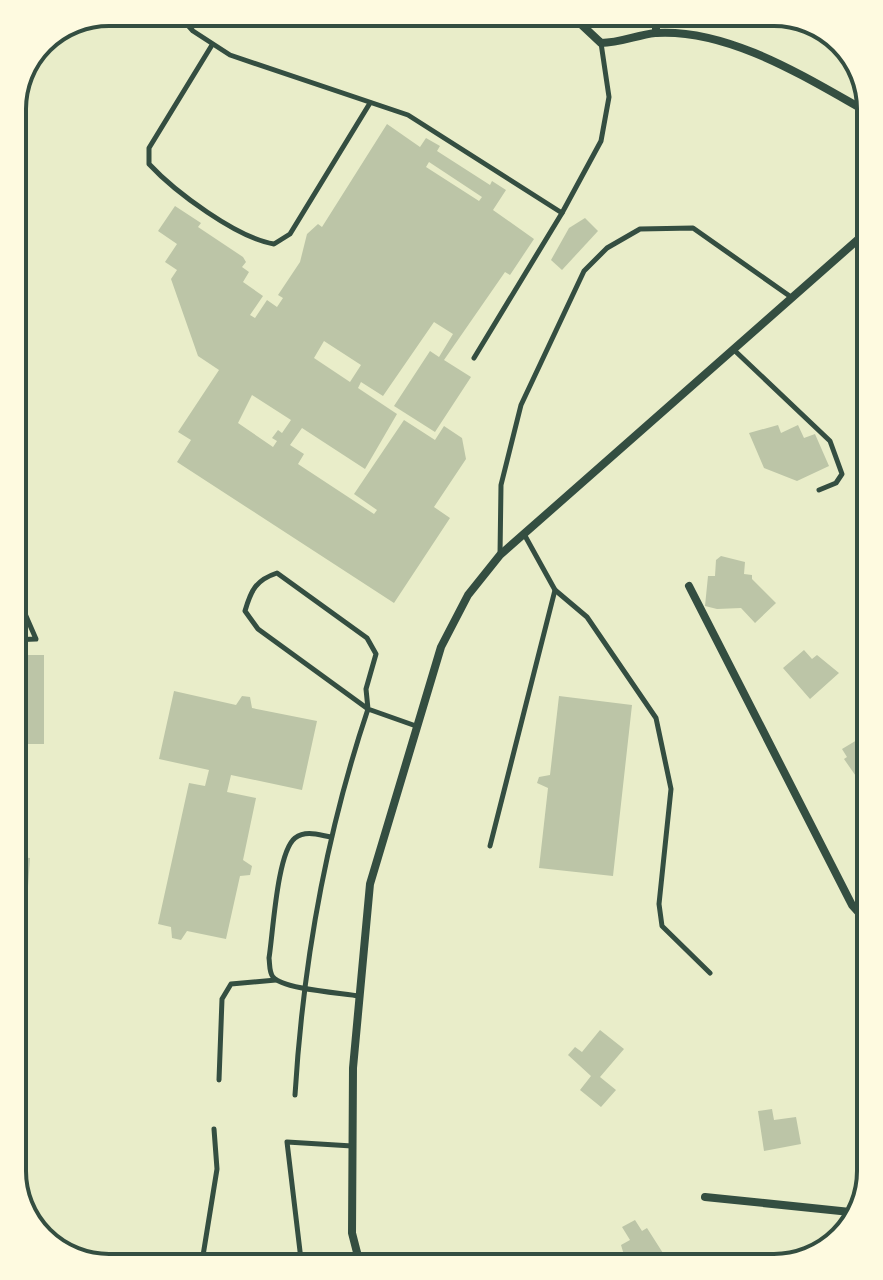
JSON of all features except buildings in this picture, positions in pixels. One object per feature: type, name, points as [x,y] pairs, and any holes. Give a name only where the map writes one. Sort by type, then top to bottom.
[{"type":"street","points":[[583,26],[601,43],[656,33],[713,40],[786,67],[857,106]]},
{"type":"street","points":[[656,26],[656,33]]},
{"type":"street","points":[[357,1254],[352,1233],[353,1068],[370,884],[416,726],[452,621],[500,555],[857,240]]},
{"type":"street","points":[[689,586],[857,911]]},
{"type":"street","points":[[705,1197],[846,1212]]},
{"type":"lane","points":[[191,26],[212,45],[230,55],[408,115],[562,213]]},
{"type":"lane","points":[[474,358],[562,213],[595,153],[608,121],[609,97],[601,43]]},
{"type":"lane","points":[[212,45],[149,148],[149,164],[163,179],[254,241],[274,244],[290,234],[370,103]]},
{"type":"lane","points":[[500,555],[501,485],[521,405],[584,271],[607,248],[640,229],[693,228],[792,298]]},
{"type":"lane","points":[[733,348],[830,441],[842,474],[836,483],[819,490]]},
{"type":"lane","points":[[524,534],[555,590],[587,617],[656,718],[671,789],[659,904],[662,926],[710,973]]},
{"type":"lane","points":[[295,1095],[304,987],[331,837],[342,786],[368,709],[366,689],[376,654],[367,638],[277,573],[260,578],[250,592],[245,611],[258,629],[368,709],[416,726]]},
{"type":"lane","points":[[490,846],[555,590]]},
{"type":"lane","points":[[26,616],[36,639],[26,639]]},
{"type":"lane","points":[[276,980],[271,974],[269,958],[285,852],[297,837],[306,833],[331,837]]},
{"type":"lane","points":[[219,1080],[222,999],[231,984],[276,980],[359,996]]},
{"type":"lane","points":[[203,1254],[217,1169],[214,1129]]},
{"type":"lane","points":[[300,1254],[287,1142],[352,1146]]}]
